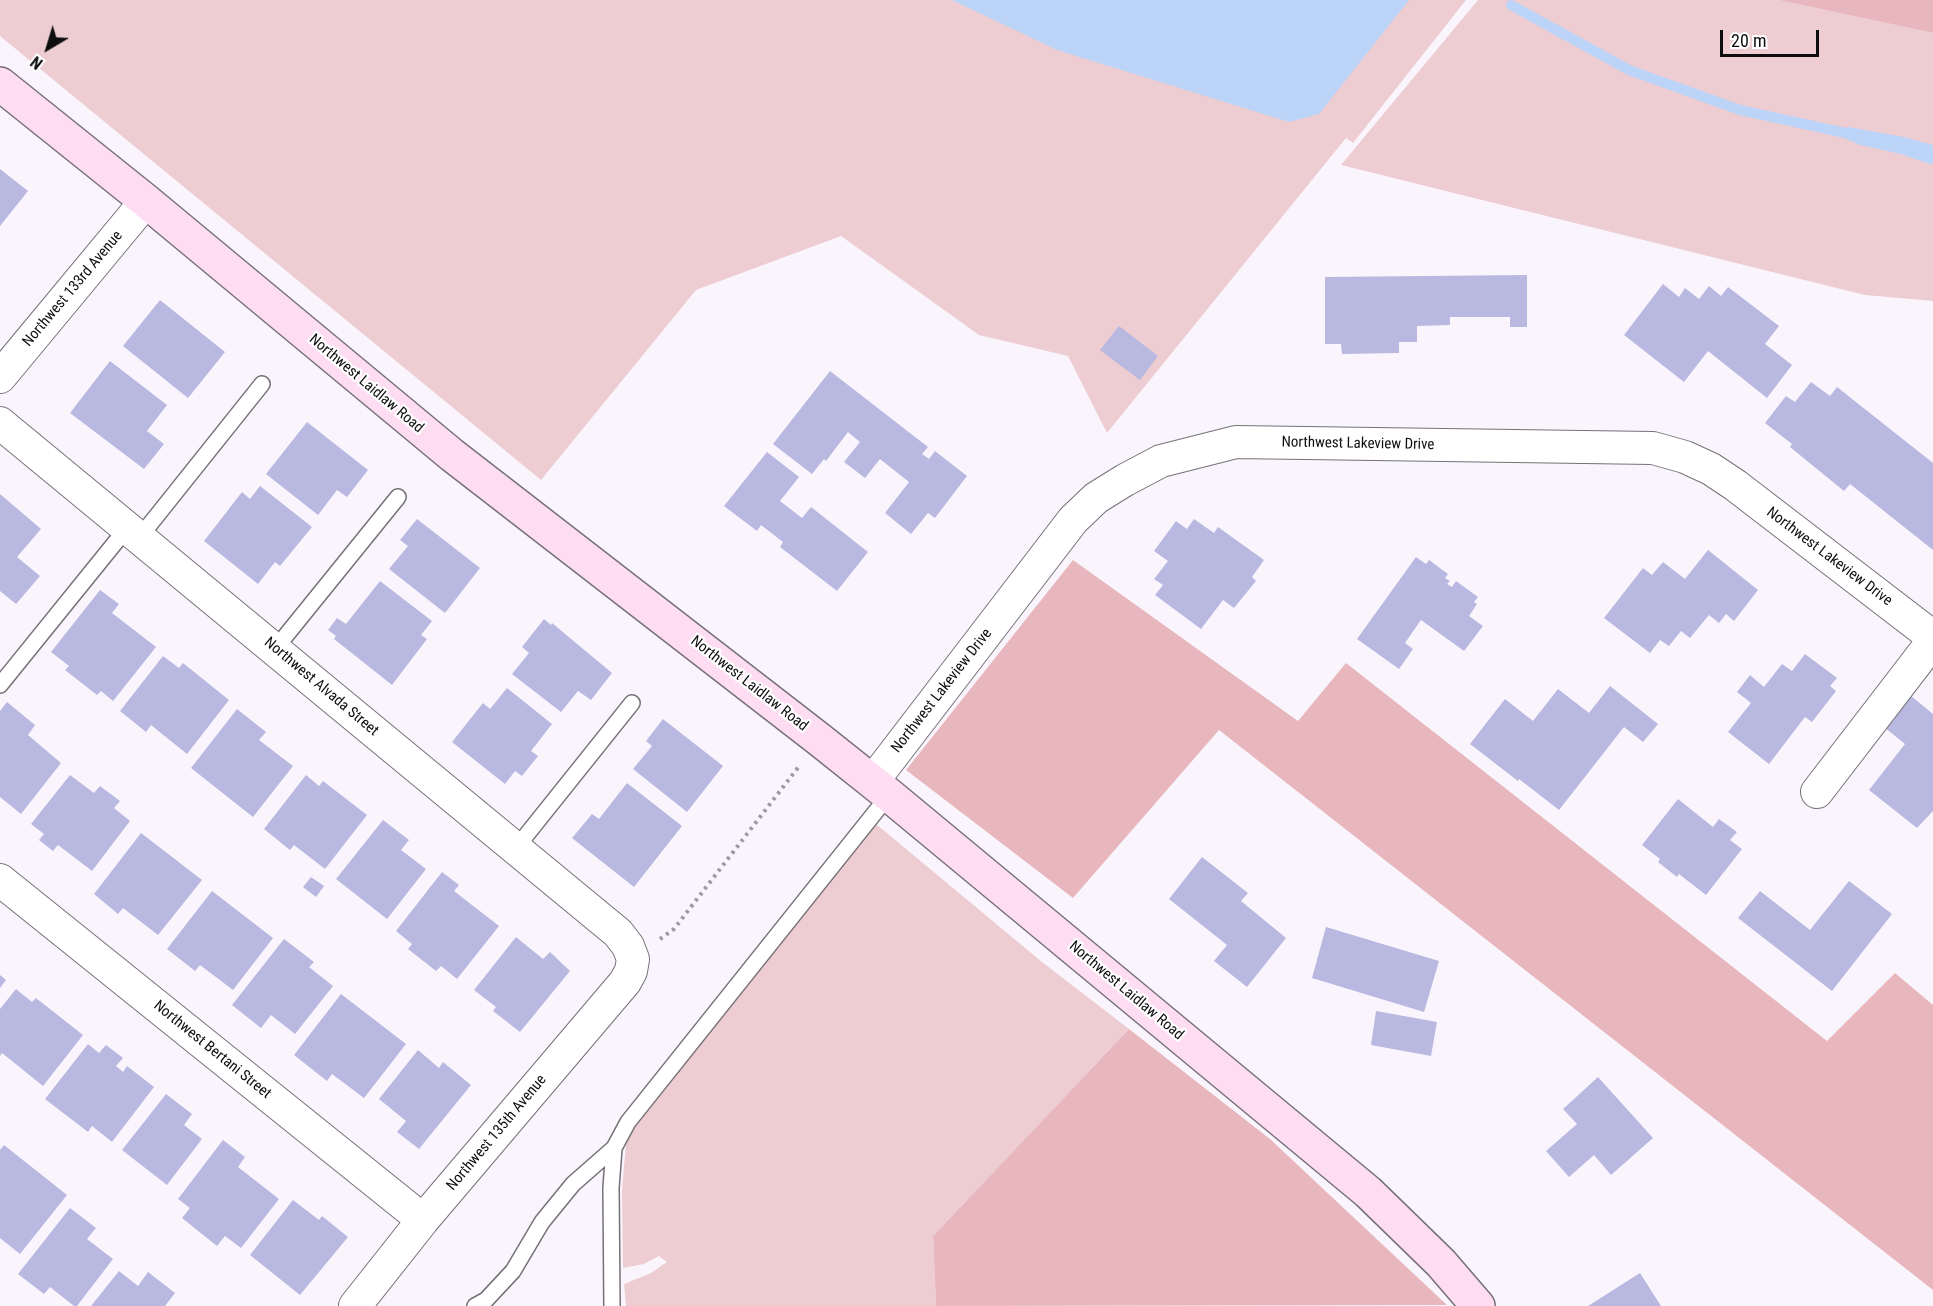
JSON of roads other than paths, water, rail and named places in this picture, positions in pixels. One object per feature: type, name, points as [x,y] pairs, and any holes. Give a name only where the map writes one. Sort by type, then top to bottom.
[{"type":"main road","name":"Northwest Laidlaw Road","points":[[0,84],[146,201],[452,455],[881,788],[1368,1192],[1441,1263],[1478,1306]]},
{"type":"street","name":"Northwest 133rd Avenue","points":[[0,377],[146,201]]},
{"type":"street","name":"Northwest Alvada Street","points":[[0,423],[618,933],[628,946],[633,958]]},
{"type":"street","name":"Northwest Lakeview Drive","points":[[881,788],[1073,520],[1096,498],[1161,461],[1236,442],[1653,448],[1685,457],[1711,469],[1735,485],[1933,639]]},
{"type":"street","points":[[1817,792],[1933,639]]},
{"type":"street","name":"Northwest Bertani Street","points":[[0,880],[423,1220]]},
{"type":"street","name":"Northwest 135th Avenue","points":[[354,1306],[423,1220],[625,982],[632,971],[633,958]]},
{"type":"lane","points":[[0,685],[262,384]]},
{"type":"lane","points":[[275,649],[398,497]]},
{"type":"lane","points":[[516,848],[632,703]]},
{"type":"lane","points":[[475,1306],[486,1300],[513,1271],[542,1222],[573,1184],[614,1148],[628,1122],[881,788]]},
{"type":"lane","points":[[612,1306],[611,1188],[614,1148]]},
{"type":"water","points":[[952,0],[1409,0],[1319,114],[1289,122],[1057,50]]},
{"type":"water","points":[[1849,127],[1933,145],[1933,165],[1901,154],[1860,145],[1846,139],[1836,130]]},
{"type":"waterway","points":[[1511,5],[1629,70],[1740,110],[1850,134]]}]
